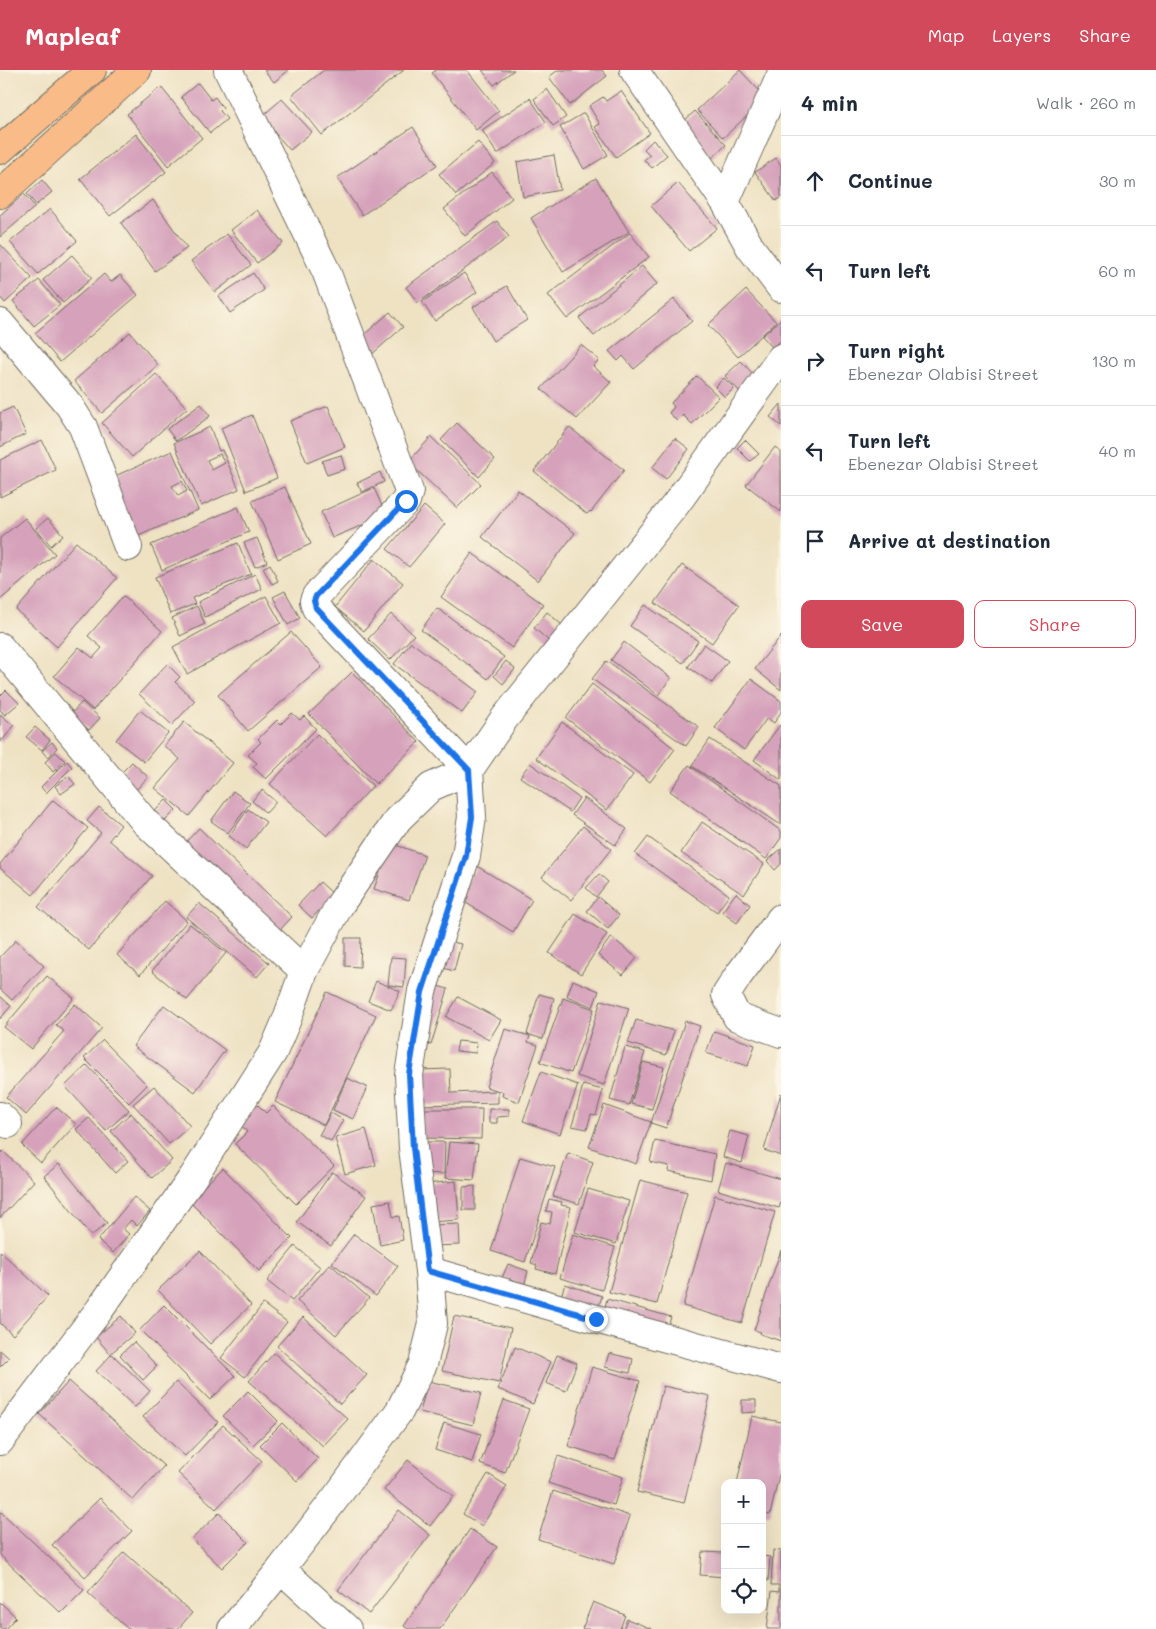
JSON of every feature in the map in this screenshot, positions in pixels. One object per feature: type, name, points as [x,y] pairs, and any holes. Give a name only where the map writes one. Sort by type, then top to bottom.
[{"type":"main road","points":[[0,150],[92,70]]},
{"type":"main road","points":[[0,194],[137,70]]},
{"type":"street","points":[[228,70],[326,271],[409,491],[406,501],[316,596],[314,601],[316,608],[469,770],[472,817],[466,856],[422,992],[409,1074],[413,1148],[433,1324],[423,1364],[400,1410],[281,1569],[232,1629]]},
{"type":"street","points":[[634,70],[725,202],[750,247],[781,288]]},
{"type":"street","points":[[725,202],[781,76]]},
{"type":"street","points":[[0,323],[69,405],[83,427],[128,547]]},
{"type":"street","points":[[0,1441],[100,1309],[193,1177],[273,1052],[288,1019],[304,971],[339,906],[398,819],[431,787],[469,770],[504,720],[676,504],[781,358]]},
{"type":"street","points":[[0,648],[145,822],[304,971]]},
{"type":"street","points":[[781,918],[726,995],[737,1017],[781,1033]]},
{"type":"street","points":[[428,1271],[781,1369]]},
{"type":"street","points":[[281,1569],[347,1629]]},
{"type":"building","points":[[264,70],[289,70],[274,82]]},
{"type":"building","points":[[324,70],[404,70],[322,135],[291,96]]},
{"type":"building","points":[[436,70],[467,70],[499,111],[476,130],[432,73]]},
{"type":"building","points":[[482,70],[514,70],[494,85]]},
{"type":"building","points":[[558,70],[602,70],[607,76],[570,105],[549,77]]},
{"type":"building","points":[[740,70],[766,98],[723,138],[697,110]]},
{"type":"building","points":[[198,83],[211,100],[215,97],[223,108],[220,111],[227,119],[210,133],[181,97]]},
{"type":"building","points":[[161,87],[202,138],[168,166],[127,114]]},
{"type":"building","points":[[547,89],[566,117],[553,126],[534,99]]},
{"type":"building","points":[[621,91],[650,133],[616,157],[595,127],[600,124],[589,106],[603,97],[606,101]]},
{"type":"building","points":[[530,98],[546,122],[497,154],[482,130]]},
{"type":"building","points":[[282,99],[312,132],[290,150],[261,117]]},
{"type":"building","points":[[695,111],[726,145],[712,158],[682,123]]},
{"type":"building","points":[[584,113],[608,155],[584,169],[560,127]]},
{"type":"building","points":[[413,127],[437,165],[362,215],[337,178]]},
{"type":"building","points":[[136,134],[166,172],[110,216],[80,179]]},
{"type":"building","points":[[653,140],[667,155],[652,168],[644,160],[650,155],[644,149]]},
{"type":"building","points":[[478,142],[495,163],[456,195],[439,174]]},
{"type":"building","points":[[554,155],[560,190],[523,197],[517,162]]},
{"type":"building","points":[[776,158],[781,165],[781,197],[776,201],[755,172]]},
{"type":"building","points":[[492,172],[512,198],[465,236],[444,209]]},
{"type":"building","points":[[596,178],[629,232],[563,272],[531,218]]},
{"type":"building","points":[[42,180],[52,192],[36,205],[27,194]]},
{"type":"building","points":[[678,183],[717,228],[689,251],[651,206]]},
{"type":"building","points":[[24,194],[35,207],[0,237],[0,215]]},
{"type":"building","points":[[153,200],[187,248],[155,271],[121,223]]},
{"type":"building","points":[[50,209],[77,241],[38,274],[10,242]]},
{"type":"building","points":[[257,210],[283,243],[257,263],[231,230]]},
{"type":"building","points":[[497,221],[509,237],[418,303],[406,287]]},
{"type":"building","points":[[630,233],[649,257],[567,319],[548,295]]},
{"type":"building","points":[[227,234],[251,265],[215,292],[191,261]]},
{"type":"building","points":[[0,244],[32,278],[5,303],[0,297]]},
{"type":"building","points":[[72,255],[92,278],[63,303],[43,280]]},
{"type":"building","points":[[642,266],[657,284],[594,336],[579,318]]},
{"type":"building","points":[[253,273],[264,290],[230,313],[219,296]]},
{"type":"building","points":[[464,273],[477,292],[435,321],[422,302]]},
{"type":"building","points":[[104,274],[111,282],[120,275],[138,295],[60,362],[35,333]]},
{"type":"building","points":[[39,280],[60,305],[34,326],[13,301]]},
{"type":"building","points":[[507,286],[527,320],[493,341],[473,307]]},
{"type":"building","points":[[746,290],[776,322],[738,357],[708,325]]},
{"type":"building","points":[[674,299],[692,321],[634,369],[623,356],[618,361],[609,351]]},
{"type":"building","points":[[390,312],[403,327],[370,356],[357,341]]},
{"type":"building","points":[[781,319],[781,340],[773,348],[762,336]]},
{"type":"building","points":[[130,332],[158,365],[102,413],[74,381]]},
{"type":"building","points":[[581,345],[599,360],[593,366],[611,382],[577,419],[541,389]]},
{"type":"building","points":[[741,361],[756,377],[740,392],[725,376]]},
{"type":"building","points":[[156,374],[187,408],[132,457],[102,423]]},
{"type":"building","points":[[697,376],[719,397],[692,424],[683,415],[677,421],[669,413],[674,407],[671,403]]},
{"type":"building","points":[[724,378],[734,388],[725,397],[715,387]]},
{"type":"building","points":[[201,404],[210,416],[176,441],[167,429]]},
{"type":"building","points":[[781,404],[781,426],[770,417]]},
{"type":"building","points":[[328,406],[345,447],[307,463],[290,421]]},
{"type":"building","points":[[13,407],[26,434],[0,447],[0,413]]},
{"type":"building","points":[[252,415],[277,478],[246,491],[221,428]]},
{"type":"building","points":[[457,423],[495,459],[479,477],[441,440]]},
{"type":"building","points":[[210,427],[219,451],[222,450],[239,489],[201,506],[174,443]],"holes":[[[220,454],[225,463],[212,470],[207,460]]]},
{"type":"building","points":[[569,427],[624,470],[591,512],[587,514],[534,471]]},
{"type":"building","points":[[431,437],[481,484],[457,508],[408,462]]},
{"type":"building","points":[[675,438],[689,449],[666,479],[652,468]]},
{"type":"building","points":[[42,440],[56,470],[0,497],[0,460]]},
{"type":"building","points":[[745,440],[759,454],[750,461],[737,448]]},
{"type":"building","points":[[775,447],[781,452],[781,512],[746,485]]},
{"type":"building","points":[[172,451],[198,510],[134,538],[108,479]],"holes":[[[182,481],[187,491],[178,496],[172,486]]]},
{"type":"building","points":[[341,455],[345,469],[327,475],[322,461]]},
{"type":"building","points":[[380,472],[384,482],[362,492],[357,483]]},
{"type":"building","points":[[285,487],[311,544],[278,559],[252,501]]},
{"type":"building","points":[[374,488],[386,515],[332,538],[321,512]]},
{"type":"building","points":[[518,490],[575,533],[538,581],[482,537]]},
{"type":"building","points":[[424,506],[445,524],[409,567],[387,549]]},
{"type":"building","points":[[238,507],[249,532],[162,570],[151,545]]},
{"type":"building","points":[[25,518],[55,554],[0,600],[0,538]]},
{"type":"building","points":[[48,518],[63,535],[51,546],[36,528]]},
{"type":"building","points":[[257,538],[267,562],[255,567],[244,543]]},
{"type":"building","points":[[76,542],[117,578],[57,647],[16,610]]},
{"type":"building","points":[[238,543],[251,574],[192,598],[195,604],[170,614],[155,577]]},
{"type":"building","points":[[472,553],[543,604],[512,648],[441,597]]},
{"type":"building","points":[[374,559],[403,583],[364,631],[335,607]]},
{"type":"building","points":[[270,564],[278,581],[272,584],[263,568]]},
{"type":"building","points":[[682,565],[739,605],[712,643],[655,603]]},
{"type":"building","points":[[255,574],[262,589],[205,617],[198,602]]},
{"type":"building","points":[[285,591],[300,618],[288,625],[273,597]]},
{"type":"building","points":[[123,596],[162,631],[93,710],[54,676],[79,647],[93,658],[102,648],[88,636]]},
{"type":"building","points":[[266,596],[281,623],[187,674],[173,647]]},
{"type":"building","points":[[645,605],[698,641],[683,663],[630,626]]},
{"type":"building","points":[[197,606],[205,624],[180,636],[172,618]]},
{"type":"building","points":[[437,608],[504,657],[488,679],[421,630]]},
{"type":"building","points":[[547,612],[562,625],[549,641],[534,628]]},
{"type":"building","points":[[391,614],[414,635],[390,660],[368,639]]},
{"type":"building","points":[[291,632],[322,667],[248,731],[218,695]]},
{"type":"building","points":[[781,636],[781,690],[755,669]]},
{"type":"building","points":[[411,642],[478,692],[462,713],[394,664]]},
{"type":"building","points":[[624,642],[671,678],[658,695],[611,660]]},
{"type":"building","points":[[704,644],[728,661],[712,683],[688,667]]},
{"type":"building","points":[[506,661],[515,669],[503,684],[494,676]]},
{"type":"building","points":[[606,661],[699,727],[686,746],[592,679]]},
{"type":"building","points":[[167,664],[180,677],[175,682],[195,701],[172,725],[139,694]]},
{"type":"building","points":[[352,672],[419,742],[376,784],[309,714]]},
{"type":"building","points":[[751,679],[781,701],[781,712],[774,723],[767,718],[744,750],[715,728]]},
{"type":"building","points":[[592,684],[675,749],[650,782],[566,718]]},
{"type":"building","points":[[6,690],[19,703],[5,715],[0,710],[0,696]]},
{"type":"building","points":[[82,702],[100,718],[89,730],[71,714]]},
{"type":"building","points":[[140,710],[168,733],[144,762],[116,740]]},
{"type":"building","points":[[292,713],[300,720],[304,716],[316,729],[266,779],[253,767],[257,763],[248,755],[261,742],[258,739],[277,720],[281,724]]},
{"type":"building","points":[[0,714],[14,726],[0,743]]},
{"type":"building","points":[[184,722],[233,763],[189,816],[155,788],[180,759],[164,746]]},
{"type":"building","points":[[562,722],[633,775],[607,810],[536,758]]},
{"type":"building","points":[[781,726],[781,780],[754,760]]},
{"type":"building","points":[[35,727],[50,740],[42,750],[26,737]]},
{"type":"building","points":[[317,734],[373,786],[327,836],[270,784]]},
{"type":"building","points":[[710,739],[781,786],[781,825],[692,766]]},
{"type":"building","points":[[52,742],[57,748],[48,758],[42,751]]},
{"type":"building","points":[[56,752],[65,761],[53,772],[45,762]]},
{"type":"building","points":[[67,761],[72,767],[46,793],[41,787]]},
{"type":"building","points":[[132,762],[148,777],[136,790],[119,775]]},
{"type":"building","points":[[530,763],[579,798],[570,812],[520,777]]},
{"type":"building","points":[[689,765],[781,831],[781,838],[766,859],[670,791]]},
{"type":"building","points":[[68,776],[75,784],[61,794],[55,786]]},
{"type":"building","points":[[262,790],[276,802],[266,813],[252,801]]},
{"type":"building","points":[[233,791],[250,803],[228,833],[211,821]]},
{"type":"building","points":[[584,798],[627,829],[615,845],[572,815]]},
{"type":"building","points":[[53,800],[88,828],[33,895],[0,868],[0,864]]},
{"type":"building","points":[[166,800],[176,810],[161,825],[151,815]]},
{"type":"building","points":[[99,807],[121,825],[109,840],[152,876],[89,950],[38,907],[101,833],[87,821]]},
{"type":"building","points":[[248,809],[266,822],[246,849],[229,836]]},
{"type":"building","points":[[702,822],[764,864],[744,895],[681,853]]},
{"type":"building","points":[[583,826],[611,849],[571,900],[542,877]]},
{"type":"building","points":[[199,828],[292,917],[277,933],[184,844]]},
{"type":"building","points":[[648,837],[729,895],[717,912],[635,854]]},
{"type":"building","points":[[390,843],[425,855],[409,900],[374,889]]},
{"type":"building","points":[[781,849],[781,864],[775,870],[767,861]]},
{"type":"building","points":[[477,866],[532,900],[513,932],[458,898]]},
{"type":"building","points":[[599,874],[608,882],[596,897],[586,888]]},
{"type":"building","points":[[320,882],[334,895],[312,918],[298,905]]},
{"type":"building","points":[[736,893],[750,905],[737,923],[722,912]]},
{"type":"building","points":[[598,897],[619,915],[608,929],[587,911]]},
{"type":"building","points":[[165,901],[187,921],[140,975],[117,955]]},
{"type":"building","points":[[199,903],[269,963],[257,977],[186,917]]},
{"type":"building","points":[[575,914],[607,934],[581,974],[549,953]]},
{"type":"building","points":[[190,924],[226,953],[187,1000],[152,971]]},
{"type":"building","points":[[611,937],[637,958],[623,975],[598,955]]},
{"type":"building","points":[[345,938],[361,938],[360,967],[345,966]]},
{"type":"building","points":[[16,940],[44,966],[12,1000],[0,989],[0,957]]},
{"type":"building","points":[[443,940],[461,944],[454,971],[436,966]]},
{"type":"building","points":[[391,957],[406,958],[404,987],[388,985]]},
{"type":"building","points":[[47,976],[74,998],[31,1049],[4,1027]]},
{"type":"building","points":[[573,980],[599,991],[593,1007],[567,996]]},
{"type":"building","points":[[376,981],[400,991],[391,1010],[368,1001]]},
{"type":"building","points":[[434,985],[448,989],[431,1045],[418,1041]]},
{"type":"building","points":[[327,992],[376,1015],[324,1125],[275,1102]]},
{"type":"building","points":[[539,994],[554,998],[543,1039],[527,1034]]},
{"type":"building","points":[[0,996],[11,1006],[0,1019]]},
{"type":"building","points":[[458,997],[501,1020],[489,1040],[446,1017]]},
{"type":"building","points":[[563,998],[594,1009],[571,1073],[540,1062]]},
{"type":"building","points":[[601,1000],[629,1008],[604,1085],[577,1076]]},
{"type":"building","points":[[75,1004],[102,1028],[26,1115],[6,1097],[64,1031],[56,1025]]},
{"type":"building","points":[[164,1005],[225,1050],[195,1092],[133,1046]]},
{"type":"building","points":[[636,1020],[674,1031],[666,1055],[628,1043]]},
{"type":"building","points":[[685,1021],[700,1026],[666,1128],[651,1123]]},
{"type":"building","points":[[505,1029],[530,1036],[528,1042],[538,1045],[519,1102],[502,1096],[503,1092],[486,1087]]},
{"type":"building","points":[[714,1031],[755,1045],[748,1066],[706,1053]]},
{"type":"building","points":[[103,1040],[147,1085],[129,1103],[84,1058]]},
{"type":"building","points":[[458,1041],[477,1043],[476,1053],[456,1051]]},
{"type":"building","points":[[625,1047],[645,1052],[629,1105],[610,1100]]},
{"type":"building","points":[[643,1062],[664,1067],[652,1109],[631,1104]]},
{"type":"building","points":[[87,1065],[129,1110],[106,1131],[65,1086]]},
{"type":"building","points":[[450,1069],[451,1093],[498,1091],[498,1103],[420,1105],[419,1070]]},
{"type":"building","points":[[541,1072],[578,1085],[560,1134],[523,1121]]},
{"type":"building","points":[[347,1078],[367,1087],[353,1119],[333,1110]]},
{"type":"building","points":[[583,1085],[603,1090],[596,1115],[591,1114],[587,1129],[572,1126]]},
{"type":"building","points":[[154,1086],[190,1126],[169,1144],[133,1104]]},
{"type":"building","points":[[781,1093],[781,1156],[764,1150]]},
{"type":"building","points":[[258,1105],[266,1113],[273,1106],[334,1166],[296,1204],[235,1144],[247,1132],[240,1124]]},
{"type":"building","points":[[604,1105],[651,1122],[636,1164],[589,1147]]},
{"type":"building","points":[[56,1107],[76,1124],[41,1163],[22,1145]]},
{"type":"building","points":[[422,1109],[482,1109],[481,1139],[422,1138]]},
{"type":"building","points":[[489,1109],[509,1109],[509,1116],[497,1117],[497,1123],[489,1123]]},
{"type":"building","points":[[131,1113],[172,1160],[152,1178],[111,1131]]},
{"type":"building","points":[[331,1113],[343,1120],[331,1141],[319,1135]]},
{"type":"building","points":[[89,1118],[128,1161],[115,1173],[76,1129]]},
{"type":"building","points":[[366,1129],[376,1165],[345,1174],[335,1138]]},
{"type":"building","points":[[730,1131],[749,1136],[742,1163],[723,1157]]},
{"type":"building","points":[[655,1141],[715,1154],[711,1180],[668,1171],[669,1166],[650,1162]]},
{"type":"building","points":[[421,1142],[445,1142],[444,1174],[421,1173]]},
{"type":"building","points":[[449,1142],[478,1144],[474,1180],[445,1178]]},
{"type":"building","points":[[3,1151],[34,1181],[0,1218],[0,1154]]},
{"type":"building","points":[[568,1153],[593,1162],[579,1204],[553,1196]]},
{"type":"building","points":[[520,1157],[555,1167],[525,1262],[491,1251]]},
{"type":"building","points":[[726,1163],[781,1179],[781,1202],[779,1208],[718,1190]]},
{"type":"building","points":[[59,1164],[107,1223],[91,1236],[44,1176]]},
{"type":"building","points":[[223,1168],[292,1238],[259,1271],[189,1201]]},
{"type":"building","points":[[332,1172],[366,1196],[331,1246],[297,1222]]},
{"type":"building","points":[[640,1180],[687,1192],[657,1304],[609,1292]]},
{"type":"building","points":[[456,1181],[459,1220],[429,1222],[426,1184]]},
{"type":"building","points":[[475,1186],[475,1210],[463,1210],[463,1187]]},
{"type":"building","points":[[588,1189],[629,1201],[616,1244],[575,1232]]},
{"type":"building","points":[[715,1195],[775,1212],[742,1323],[683,1306]]},
{"type":"building","points":[[134,1197],[150,1211],[137,1226],[131,1220],[123,1229],[129,1234],[113,1253],[98,1240]]},
{"type":"building","points":[[549,1199],[562,1202],[561,1205],[571,1207],[555,1274],[536,1269],[537,1265],[531,1263],[541,1222],[550,1224],[552,1212],[546,1211]]},
{"type":"building","points":[[390,1201],[393,1217],[399,1216],[403,1240],[380,1245],[373,1204]]},
{"type":"building","points":[[459,1224],[460,1245],[432,1246],[432,1225]]},
{"type":"building","points":[[354,1234],[398,1266],[376,1296],[332,1263]]},
{"type":"building","points":[[573,1234],[615,1247],[602,1290],[560,1278]]},
{"type":"building","points":[[295,1246],[320,1267],[292,1301],[267,1281]]},
{"type":"building","points":[[781,1250],[781,1341],[754,1330]]},
{"type":"building","points":[[0,1251],[48,1296],[13,1335],[0,1323]]},
{"type":"building","points":[[200,1251],[251,1305],[210,1344],[158,1290]]},
{"type":"building","points":[[330,1264],[369,1298],[336,1335],[297,1301]]},
{"type":"building","points":[[508,1264],[528,1271],[524,1286],[502,1278]]},
{"type":"building","points":[[565,1284],[602,1296],[595,1318],[558,1305]]},
{"type":"building","points":[[607,1299],[671,1317],[665,1335],[602,1317]]},
{"type":"building","points":[[263,1304],[287,1322],[245,1377],[221,1358]]},
{"type":"building","points":[[164,1305],[235,1376],[210,1400],[140,1330]]},
{"type":"building","points":[[121,1316],[135,1333],[110,1354],[96,1337]]},
{"type":"building","points":[[454,1316],[511,1328],[499,1383],[442,1371]]},
{"type":"building","points":[[303,1317],[367,1375],[340,1404],[277,1346]]},
{"type":"building","points":[[134,1342],[157,1366],[143,1380],[120,1355]]},
{"type":"building","points":[[515,1347],[551,1362],[533,1404],[498,1389]]},
{"type":"building","points":[[0,1350],[9,1358],[0,1367]]},
{"type":"building","points":[[274,1353],[348,1419],[323,1446],[249,1381]]},
{"type":"building","points":[[609,1353],[633,1359],[630,1373],[605,1367]]},
{"type":"building","points":[[112,1354],[150,1391],[135,1407],[96,1371]]},
{"type":"building","points":[[557,1355],[577,1363],[566,1391],[546,1383]]},
{"type":"building","points":[[592,1367],[640,1381],[615,1460],[568,1446]]},
{"type":"building","points":[[69,1381],[164,1466],[133,1500],[39,1414]]},
{"type":"building","points":[[428,1381],[481,1393],[473,1425],[420,1412]]},
{"type":"building","points":[[176,1382],[218,1422],[185,1456],[143,1417]]},
{"type":"building","points":[[663,1386],[710,1396],[684,1503],[637,1492]]},
{"type":"building","points":[[248,1391],[278,1421],[253,1445],[223,1416]]},
{"type":"building","points":[[504,1400],[529,1409],[505,1473],[480,1464]]},
{"type":"building","points":[[742,1400],[756,1400],[756,1412],[742,1413]]},
{"type":"building","points":[[752,1416],[781,1422],[781,1466],[770,1515],[766,1514],[766,1479],[738,1479]]},
{"type":"building","points":[[282,1423],[318,1459],[297,1481],[260,1445]]},
{"type":"building","points":[[444,1423],[481,1434],[472,1462],[435,1450]]},
{"type":"building","points":[[223,1425],[262,1461],[216,1509],[178,1473]]},
{"type":"building","points":[[558,1456],[623,1477],[614,1505],[548,1483]]},
{"type":"building","points":[[408,1460],[453,1496],[430,1526],[384,1490]]},
{"type":"building","points":[[488,1474],[507,1486],[482,1526],[463,1514]]},
{"type":"building","points":[[553,1491],[630,1516],[614,1564],[538,1539]]},
{"type":"building","points":[[100,1498],[132,1531],[85,1577],[52,1545]]},
{"type":"building","points":[[399,1510],[430,1535],[369,1614],[338,1590]]},
{"type":"building","points":[[0,1511],[84,1590],[61,1613],[0,1555]]},
{"type":"building","points":[[219,1513],[248,1542],[222,1568],[192,1539]]},
{"type":"building","points":[[470,1529],[497,1547],[440,1629],[408,1629],[404,1626]]},
{"type":"building","points":[[773,1550],[781,1551],[781,1629],[767,1629],[772,1591],[779,1592],[779,1585],[771,1585]]},
{"type":"building","points":[[124,1552],[192,1613],[178,1629],[128,1629],[88,1593]]},
{"type":"building","points":[[702,1552],[721,1553],[721,1577],[700,1575]]},
{"type":"building","points":[[766,1556],[770,1557],[768,1581],[766,1581]]},
{"type":"building","points":[[0,1602],[16,1617],[5,1629],[0,1629]]},
{"type":"building","points":[[593,1602],[625,1615],[620,1629],[582,1629]]},
{"type":"building","points":[[627,1619],[652,1629],[623,1629]]},
{"type":"route","points":[[406,501],[316,596],[314,601],[316,608],[469,770],[472,817],[466,856],[422,992],[409,1074],[413,1148],[428,1271],[596,1319]]}]
